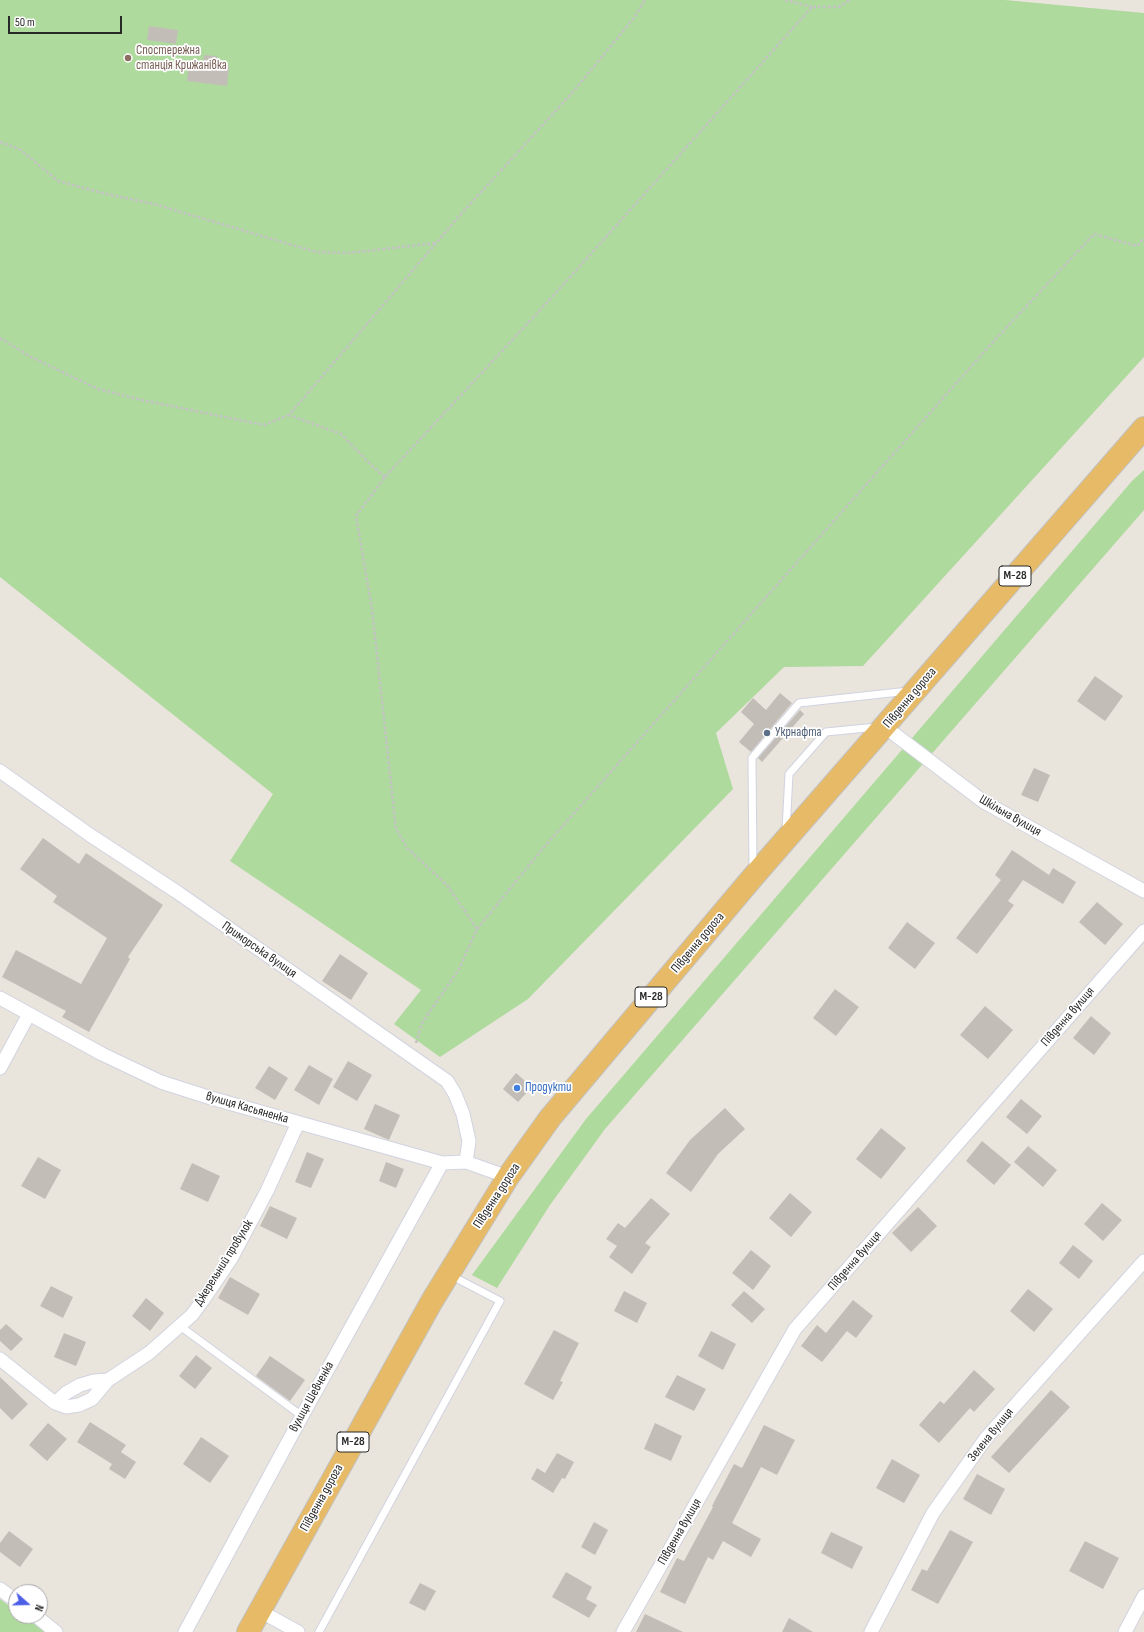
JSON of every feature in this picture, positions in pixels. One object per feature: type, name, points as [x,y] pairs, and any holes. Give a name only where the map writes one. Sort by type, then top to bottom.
[{"type":"highway","name":"Південна дорога","points":[[248,1632],[432,1301],[508,1177],[550,1118],[753,877],[886,727],[915,690],[1144,428]]},
{"type":"street","points":[[1115,461],[1144,442]]},
{"type":"street","name":"Шкільна вулиця","points":[[886,727],[984,802],[1144,891]]},
{"type":"street","name":"Приморська вулиця","points":[[0,771],[90,834],[177,892],[447,1081],[455,1094],[463,1114],[469,1142],[466,1162]]},
{"type":"street","name":"Південна вулиця","points":[[623,1632],[795,1329],[1144,931]]},
{"type":"street","name":"вулиця Касьяненка","points":[[0,998],[102,1054],[161,1082],[211,1098],[442,1164],[466,1162],[508,1177]]},
{"type":"street","points":[[0,1068],[28,1014]]},
{"type":"street","name":"Джерельний провулок","points":[[55,1403],[66,1407],[79,1405],[92,1399],[108,1380],[150,1353],[180,1326],[203,1300],[232,1256],[267,1191],[298,1123]]},
{"type":"street","name":"вулиця Шевченка","points":[[185,1632],[302,1416],[442,1164]]},
{"type":"street","name":"Зелена вулиця","points":[[871,1632],[934,1513],[986,1438],[1144,1261]]},
{"type":"street","points":[[0,1358],[55,1403],[66,1393],[80,1385],[94,1381],[108,1380]]},
{"type":"street","points":[[1125,1632],[1144,1596]]},
{"type":"street","points":[[260,1611],[298,1632]]},
{"type":"street","points":[[46,1624],[56,1632]]},
{"type":"lane","points":[[753,877],[752,758],[799,703],[915,690]]},
{"type":"lane","points":[[786,841],[788,774],[826,732],[886,727]]},
{"type":"lane","points":[[319,1632],[500,1301],[448,1274]]},
{"type":"lane","points":[[180,1326],[302,1416]]},
{"type":"path","points":[[0,338],[31,357],[98,389],[142,400],[264,425],[289,415],[436,243],[573,92],[633,19],[645,0]]},
{"type":"path","points":[[785,0],[812,7],[839,7],[850,0]]},
{"type":"path","points":[[477,929],[447,885],[408,849],[396,829],[372,608],[356,516],[384,476],[553,296],[812,7]]},
{"type":"path","points":[[0,142],[21,150],[58,181],[102,193],[154,204],[316,252],[349,253],[436,243]]},
{"type":"path","points":[[412,1057],[422,1023],[459,970],[477,929],[544,847],[992,343],[1094,234],[1137,246],[1144,238]]},
{"type":"path","points":[[289,415],[341,434],[371,465],[384,476]]},
{"type":"green space","points":[[0,0],[1005,0],[1144,13],[1144,357],[863,666],[784,667],[716,733],[733,789],[528,999],[440,1057],[394,1024],[421,990],[230,861],[273,794],[0,577]]},
{"type":"green space","points":[[1144,470],[1144,510],[605,1129],[550,1205],[497,1288],[472,1275],[586,1119],[1132,481]]},
{"type":"green space","points":[[0,1599],[8,1605],[8,1624],[35,1624],[46,1632],[0,1632]]},
{"type":"building","points":[[149,26],[178,30],[176,44],[147,40]]},
{"type":"building","points":[[204,55],[217,56],[216,64],[229,66],[227,86],[187,81],[189,60],[203,62]]},
{"type":"building","points":[[1095,676],[1123,696],[1105,721],[1077,701]]},
{"type":"building","points":[[780,693],[792,703],[751,752],[739,742],[754,724],[741,712],[753,698],[766,710]]},
{"type":"building","points":[[800,710],[804,714],[762,762],[758,758]]},
{"type":"building","points":[[1034,768],[1050,775],[1038,802],[1021,795]]},
{"type":"building","points":[[43,838],[79,864],[86,853],[163,905],[128,957],[130,959],[89,1032],[62,1017],[66,1011],[2,977],[16,950],[81,984],[107,938],[53,902],[57,896],[20,869]]},
{"type":"building","points":[[1012,850],[1049,875],[1053,868],[1076,882],[1063,904],[1023,880],[1008,901],[1014,905],[977,954],[956,938],[1001,880],[995,875]]},
{"type":"building","points":[[1097,902],[1123,924],[1105,945],[1079,922]]},
{"type":"building","points":[[907,922],[935,943],[915,969],[888,948]]},
{"type":"building","points":[[340,954],[368,973],[351,1000],[322,981]]},
{"type":"building","points":[[835,989],[859,1007],[836,1036],[813,1018]]},
{"type":"building","points":[[985,1006],[1013,1030],[988,1059],[960,1035]]},
{"type":"building","points":[[1091,1016],[1111,1033],[1094,1055],[1073,1038]]},
{"type":"building","points":[[348,1061],[372,1075],[357,1101],[333,1087]]},
{"type":"building","points":[[309,1065],[333,1079],[319,1105],[294,1090]]},
{"type":"building","points":[[269,1066],[288,1078],[275,1100],[255,1088]]},
{"type":"building","name":"Продукти","points":[[516,1073],[532,1087],[518,1102],[503,1089]]},
{"type":"building","points":[[1021,1099],[1042,1116],[1027,1134],[1006,1117]]},
{"type":"building","points":[[375,1104],[400,1115],[389,1140],[364,1129]]},
{"type":"building","points":[[725,1108],[745,1129],[718,1154],[691,1192],[666,1173],[690,1140]]},
{"type":"building","points":[[881,1128],[906,1148],[881,1179],[856,1159]]},
{"type":"building","points":[[982,1141],[1011,1165],[994,1185],[966,1161]]},
{"type":"building","points":[[1028,1146],[1057,1170],[1043,1187],[1014,1162]]},
{"type":"building","points":[[307,1152],[324,1159],[311,1188],[295,1182]]},
{"type":"building","points":[[38,1157],[61,1170],[45,1199],[21,1186]]},
{"type":"building","points":[[386,1162],[404,1169],[396,1188],[379,1181]]},
{"type":"building","points":[[192,1163],[220,1176],[208,1202],[180,1189]]},
{"type":"building","points":[[790,1193],[812,1212],[791,1237],[769,1218]]},
{"type":"building","points":[[651,1198],[670,1214],[645,1243],[651,1247],[632,1274],[609,1257],[617,1246],[606,1239],[618,1223],[625,1228]]},
{"type":"building","points":[[1102,1203],[1122,1220],[1103,1241],[1084,1224]]},
{"type":"building","points":[[270,1206],[297,1218],[287,1239],[260,1226]]},
{"type":"building","points":[[918,1207],[937,1226],[911,1252],[892,1233]]},
{"type":"building","points":[[1073,1245],[1093,1261],[1079,1279],[1059,1263]]},
{"type":"building","points":[[751,1250],[771,1266],[753,1290],[732,1273]]},
{"type":"building","points":[[230,1277],[260,1294],[248,1315],[218,1298]]},
{"type":"building","points":[[51,1286],[73,1297],[63,1318],[40,1306]]},
{"type":"building","points":[[1028,1289],[1053,1309],[1034,1332],[1010,1311]]},
{"type":"building","points":[[624,1291],[647,1303],[637,1323],[614,1311]]},
{"type":"building","points":[[744,1291],[765,1309],[752,1323],[731,1305]]},
{"type":"building","points":[[146,1298],[164,1313],[150,1331],[132,1316]]},
{"type":"building","points":[[853,1300],[873,1316],[856,1338],[847,1331],[822,1362],[801,1346],[817,1325],[826,1333]]},
{"type":"building","points":[[6,1324],[23,1339],[11,1351],[0,1341],[0,1330]]},
{"type":"building","points":[[554,1330],[579,1343],[560,1381],[563,1382],[553,1400],[524,1384]]},
{"type":"building","points":[[711,1331],[736,1344],[723,1370],[698,1356]]},
{"type":"building","points":[[64,1333],[86,1342],[76,1366],[54,1357]]},
{"type":"building","points":[[196,1355],[212,1368],[195,1389],[179,1376]]},
{"type":"building","points":[[270,1356],[305,1380],[290,1401],[256,1376]]},
{"type":"building","points":[[974,1370],[995,1389],[974,1412],[970,1408],[939,1443],[919,1425],[940,1401],[944,1404]]},
{"type":"building","points":[[677,1375],[706,1389],[694,1411],[665,1397]]},
{"type":"building","points":[[0,1377],[28,1404],[12,1420],[0,1408]]},
{"type":"building","points":[[1051,1390],[1070,1407],[1009,1473],[991,1457]]},
{"type":"building","points":[[90,1422],[126,1445],[121,1452],[136,1462],[125,1479],[109,1469],[112,1464],[77,1442]]},
{"type":"building","points":[[48,1423],[67,1439],[47,1461],[29,1445]]},
{"type":"building","points":[[655,1423],[682,1436],[671,1461],[644,1449]]},
{"type":"building","points":[[764,1425],[795,1440],[777,1475],[761,1467],[732,1523],[761,1539],[751,1557],[723,1541],[713,1560],[708,1557],[685,1604],[660,1592],[677,1558],[684,1561],[734,1464],[742,1468]]},
{"type":"building","points":[[201,1437],[229,1456],[210,1483],[183,1464]]},
{"type":"building","points":[[557,1453],[574,1462],[565,1479],[562,1478],[553,1493],[531,1479],[537,1468],[545,1473]]},
{"type":"building","points":[[892,1459],[920,1475],[904,1503],[876,1488]]},
{"type":"building","points":[[977,1474],[1005,1489],[991,1515],[963,1499]]},
{"type":"building","points":[[594,1522],[608,1530],[595,1555],[581,1547]]},
{"type":"building","points":[[950,1530],[973,1542],[938,1604],[911,1590],[922,1569],[927,1571]]},
{"type":"building","points":[[9,1531],[33,1549],[20,1567],[0,1552],[0,1543]]},
{"type":"building","points":[[831,1532],[863,1547],[852,1569],[821,1553]]},
{"type":"building","points":[[1085,1541],[1119,1558],[1103,1589],[1069,1571]]},
{"type":"building","points":[[566,1572],[592,1587],[586,1599],[597,1605],[589,1618],[552,1597]]},
{"type":"building","points":[[420,1583],[436,1591],[425,1611],[409,1603]]},
{"type":"building","points":[[645,1614],[683,1632],[636,1632]]},
{"type":"building","points":[[789,1618],[813,1632],[782,1632]]},
{"type":"place","name":"Спостережна станція Крижанівка","points":[[128,58]]},
{"type":"place","name":"Укрнафта","points":[[767,733]]},
{"type":"place","name":"Продукти","points":[[517,1088]]}]
